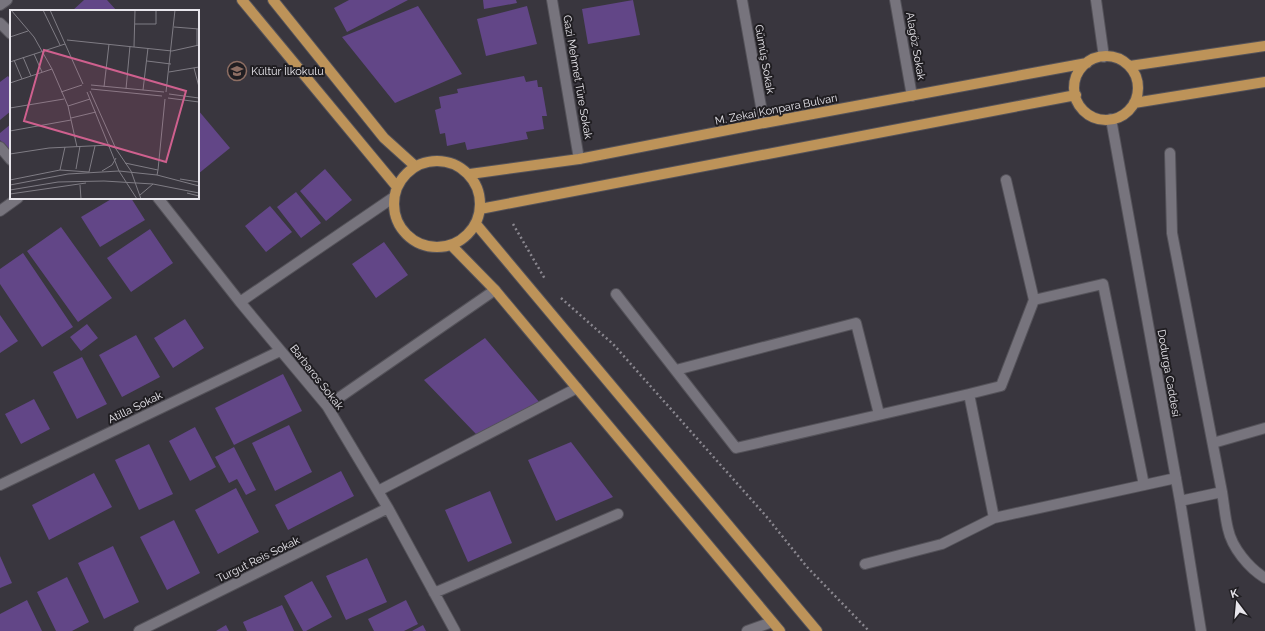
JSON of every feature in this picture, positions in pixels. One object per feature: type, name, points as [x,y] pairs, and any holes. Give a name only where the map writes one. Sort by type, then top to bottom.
[{"type":"main road","points":[[242,0],[397,187]]},
{"type":"main road","points":[[272,0],[384,138],[415,166]]},
{"type":"main road","points":[[1130,66],[1265,46]]},
{"type":"main road","points":[[1111,56],[1130,66],[1136,76],[1138,86],[1137,97],[1125,114],[1106,120],[1096,118],[1087,113],[1080,106],[1074,87],[1076,77],[1081,68],[1095,59],[1104,57],[1111,56]]},
{"type":"main road","name":"M. Zekai Konpara Bulvarı","points":[[470,174],[579,159],[764,123],[1087,64]]},
{"type":"main road","points":[[1134,103],[1265,82]]},
{"type":"main road","points":[[480,208],[1076,95]]},
{"type":"main road","points":[[444,160],[458,165],[470,174],[480,196],[480,208],[476,224],[461,240],[450,245],[436,247],[422,244],[409,237],[400,226],[394,212],[394,198],[401,179],[415,166],[429,161],[444,160]]},
{"type":"main road","points":[[476,224],[818,631]]},
{"type":"main road","points":[[450,245],[495,290],[780,631]]},
{"type":"street","points":[[0,5],[7,0]]},
{"type":"street","name":"Gazi Mehmet Türe Sokak","points":[[552,0],[579,159]]},
{"type":"street","name":"Gümüş Sokak","points":[[742,0],[764,123]]},
{"type":"street","name":"Alagöz Sokak","points":[[895,0],[912,96]]},
{"type":"street","points":[[1096,0],[1104,57]]},
{"type":"street","points":[[0,23],[10,33]]},
{"type":"street","name":"Dodurga Caddesi","points":[[1111,119],[1176,478],[1201,631]]},
{"type":"street","points":[[0,147],[10,159]]},
{"type":"street","points":[[1170,153],[1172,233],[1228,530],[1235,546],[1246,561],[1265,578]]},
{"type":"street","points":[[616,294],[736,448],[1001,386],[1034,300],[1006,180]]},
{"type":"street","points":[[240,302],[394,198]]},
{"type":"street","points":[[0,211],[17,199]]},
{"type":"street","name":"Barbaros Sokak","points":[[159,199],[240,302],[327,406],[388,508],[455,631]]},
{"type":"street","points":[[1034,300],[1103,284],[1144,484]]},
{"type":"street","points":[[327,406],[495,290]]},
{"type":"street","points":[[676,370],[856,323],[878,414]]},
{"type":"street","name":"Atilla Sokak","points":[[0,485],[280,351]]},
{"type":"street","points":[[378,491],[577,388]]},
{"type":"street","points":[[968,394],[994,518]]},
{"type":"street","points":[[1213,444],[1265,428]]},
{"type":"street","points":[[865,564],[942,544],[994,518],[1176,478]]},
{"type":"street","points":[[1180,501],[1222,492]]},
{"type":"street","name":"Turgut Reis Sokak","points":[[139,631],[388,508]]},
{"type":"street","points":[[434,593],[618,514]]},
{"type":"street","points":[[747,631],[772,622]]},
{"type":"path","points":[[513,224],[546,282]]},
{"type":"path","points":[[556,293],[613,344],[766,516],[807,567],[869,631]]},
{"type":"building","points":[[84,0],[107,0],[116,10],[73,10]]},
{"type":"building","points":[[349,0],[408,0],[347,32],[334,8]]},
{"type":"building","points":[[483,0],[516,0],[517,3],[484,9]]},
{"type":"building","points":[[633,0],[640,35],[588,44],[582,9]]},
{"type":"building","points":[[418,6],[462,74],[395,103],[342,37]]},
{"type":"building","points":[[527,6],[537,44],[486,56],[477,19]]},
{"type":"building","points":[[8,76],[10,79],[10,112],[0,120],[0,82]]},
{"type":"building","points":[[524,76],[526,82],[537,80],[538,87],[542,87],[547,116],[542,116],[544,129],[526,132],[528,139],[467,150],[465,142],[447,146],[445,133],[440,134],[435,110],[441,108],[439,97],[458,93],[457,89]]},
{"type":"building","points":[[199,111],[230,148],[199,173]]},
{"type":"building","points":[[10,125],[10,152],[0,140],[0,133]]},
{"type":"building","points":[[325,169],[352,200],[326,221],[300,191]]},
{"type":"building","points":[[296,192],[321,223],[301,238],[277,207]]},
{"type":"building","points":[[111,199],[132,199],[145,220],[100,247],[81,217]]},
{"type":"building","points":[[270,206],[292,232],[266,252],[245,226]]},
{"type":"building","points":[[61,227],[112,298],[78,322],[27,251]]},
{"type":"building","points":[[150,229],[173,263],[131,292],[107,258]]},
{"type":"building","points":[[384,242],[408,275],[376,298],[352,264]]},
{"type":"building","points":[[23,253],[73,327],[42,347],[0,284],[0,269]]},
{"type":"building","points":[[0,315],[18,341],[0,353]]},
{"type":"building","points":[[185,319],[204,348],[173,368],[154,338]]},
{"type":"building","points":[[87,324],[98,338],[81,351],[70,337]]},
{"type":"building","points":[[136,335],[160,377],[122,397],[99,355]]},
{"type":"building","points":[[485,338],[540,403],[476,434],[424,380]]},
{"type":"building","points":[[82,357],[107,404],[77,419],[53,372]]},
{"type":"building","points":[[283,374],[302,411],[234,445],[215,408]]},
{"type":"building","points":[[34,399],[50,429],[21,444],[5,414]]},
{"type":"building","points":[[289,425],[312,472],[275,491],[252,443]]},
{"type":"building","points":[[195,427],[216,467],[190,481],[169,441]]},
{"type":"building","points":[[571,442],[613,497],[556,521],[528,460]]},
{"type":"building","points":[[149,444],[173,494],[139,510],[115,460]]},
{"type":"building","points":[[234,447],[256,490],[246,495],[237,479],[229,483],[215,457]]},
{"type":"building","points":[[341,471],[354,496],[288,530],[275,505]]},
{"type":"building","points":[[94,473],[112,507],[49,540],[32,505]]},
{"type":"building","points":[[236,488],[259,532],[218,554],[195,510]]},
{"type":"building","points":[[490,491],[512,543],[468,562],[445,510]]},
{"type":"building","points":[[174,520],[200,573],[167,590],[140,537]]},
{"type":"building","points":[[113,546],[139,602],[104,619],[78,563]]},
{"type":"building","points":[[0,556],[12,583],[0,588]]},
{"type":"building","points":[[367,558],[387,602],[346,620],[326,576]]},
{"type":"building","points":[[67,577],[89,622],[72,631],[56,631],[37,592]]},
{"type":"building","points":[[312,581],[332,617],[306,631],[303,631],[284,596]]},
{"type":"building","points":[[27,600],[42,631],[0,631],[0,614]]},
{"type":"building","points":[[406,600],[418,624],[404,631],[374,631],[368,619]]},
{"type":"building","points":[[282,605],[294,631],[247,631],[243,622]]},
{"type":"building","points":[[226,625],[229,631],[216,631]]},
{"type":"building","points":[[423,625],[426,631],[412,631]]},
{"type":"place","name":"Kültür İlkokulu","points":[[237,71]]}]
